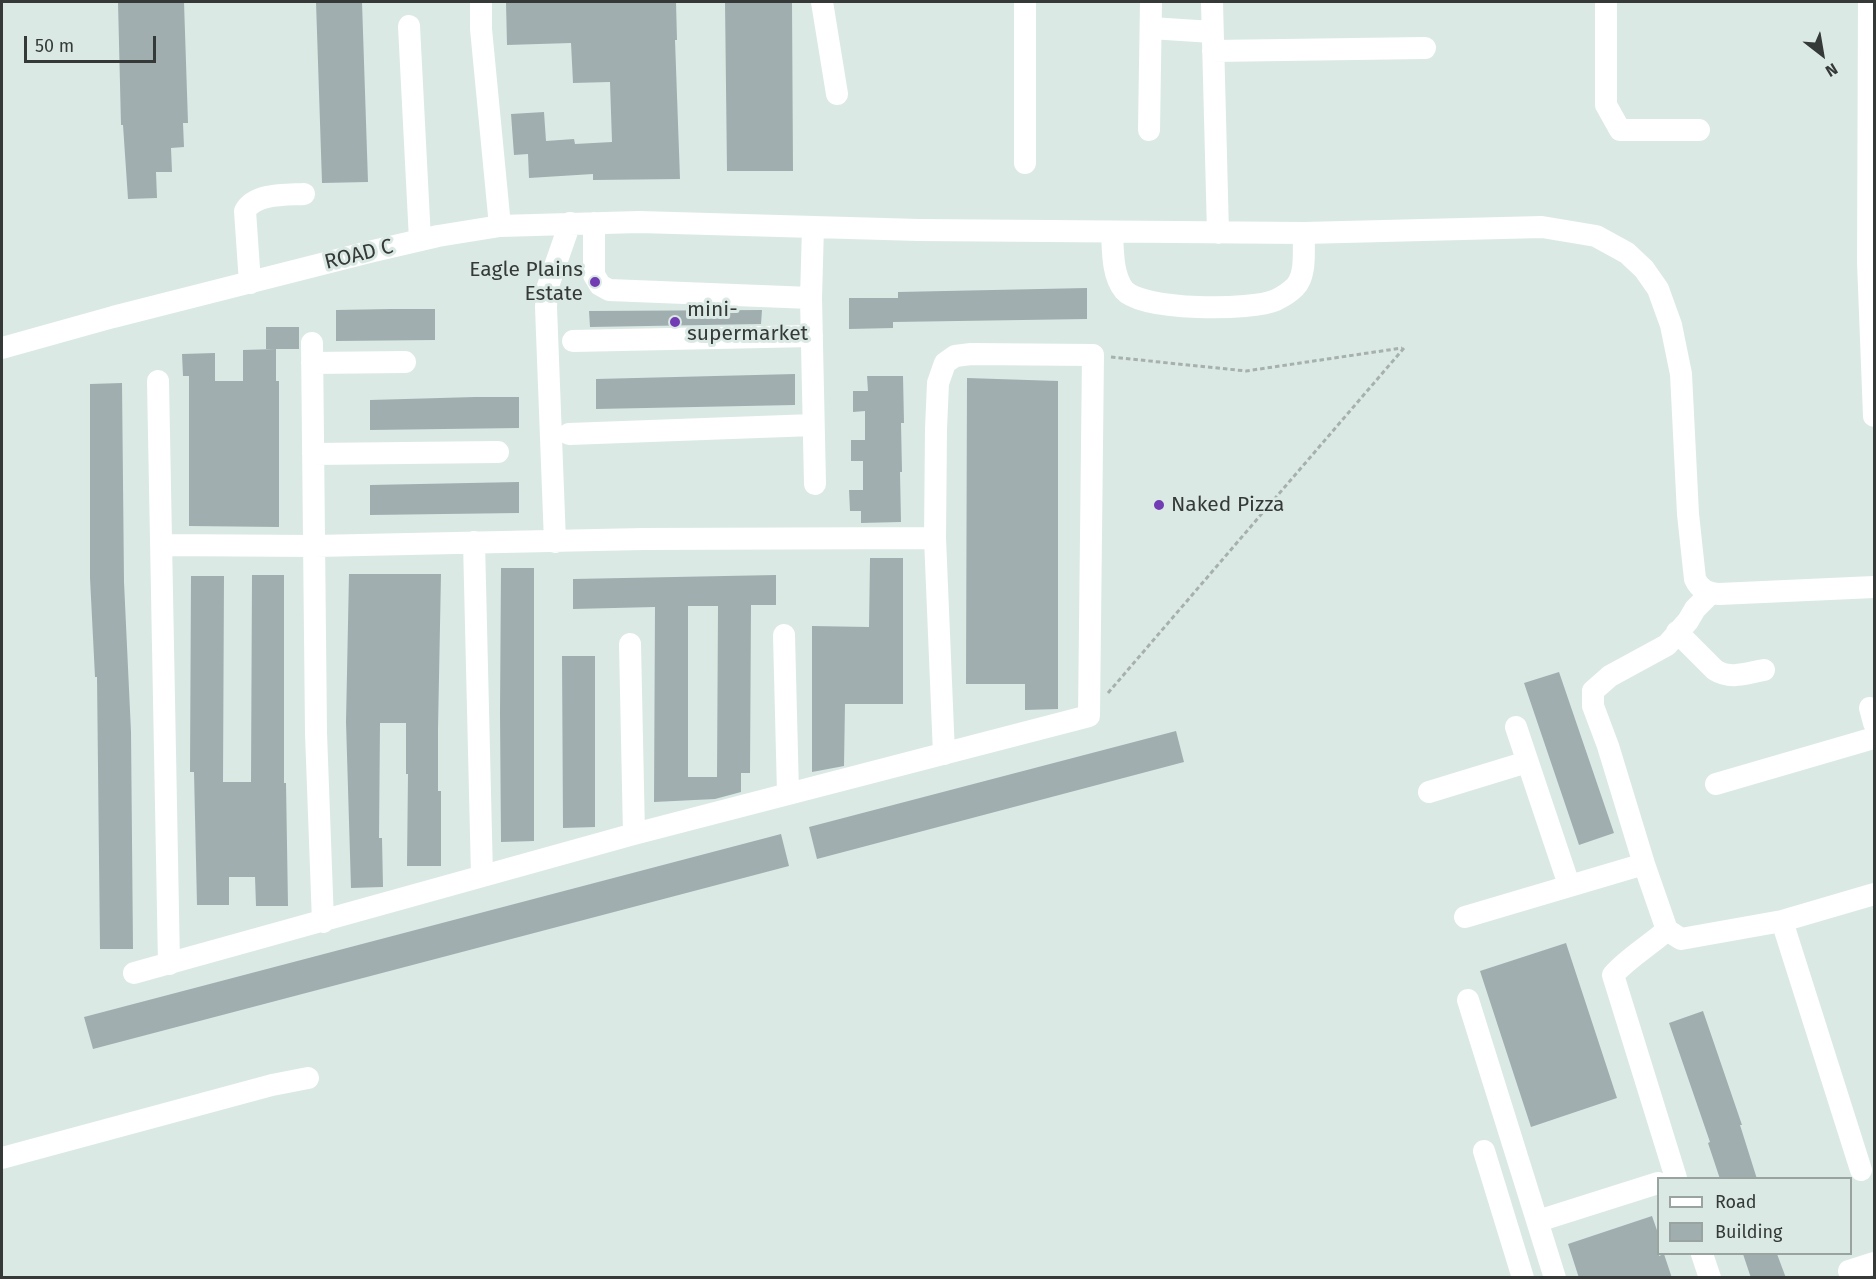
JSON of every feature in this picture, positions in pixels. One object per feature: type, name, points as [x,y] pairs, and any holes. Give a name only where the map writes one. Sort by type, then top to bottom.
[{"type":"street","points":[[481,2],[481,29],[500,226]]},
{"type":"street","points":[[822,2],[837,94]]},
{"type":"street","points":[[1025,2],[1025,163]]},
{"type":"street","points":[[1149,130],[1151,2]]},
{"type":"street","points":[[1212,2],[1218,232]]},
{"type":"street","points":[[1606,2],[1606,105],[1620,130],[1700,130]]},
{"type":"street","points":[[1869,2],[1875,416]]},
{"type":"street","points":[[410,26],[420,240]]},
{"type":"street","points":[[1151,28],[1213,42],[1425,48]]},
{"type":"street","points":[[249,283],[245,212],[248,207],[273,196],[303,194]]},
{"type":"street","points":[[555,542],[546,307],[547,289],[570,223]]},
{"type":"street","points":[[594,223],[594,275],[600,285],[609,290],[811,297]]},
{"type":"street","name":"ROAD C","points":[[2,348],[113,317],[420,240],[500,226],[594,223],[1305,233],[1542,227],[1596,236],[1627,254],[1644,269],[1658,289],[1671,325],[1681,374],[1688,514],[1695,579],[1698,585],[1711,594]]},
{"type":"street","points":[[813,227],[811,297],[815,484]]},
{"type":"street","points":[[1112,232],[1116,272],[1125,291],[1145,302],[1171,306],[1216,307],[1248,306],[1276,300],[1295,287],[1301,278],[1305,233]]},
{"type":"street","points":[[573,341],[812,336]]},
{"type":"street","points":[[323,922],[316,733],[312,353],[405,362]]},
{"type":"street","points":[[134,973],[634,834],[788,793],[944,754],[1089,716],[1093,356],[971,354],[956,356],[945,363],[938,383],[935,538],[944,754]]},
{"type":"street","points":[[158,381],[169,964]]},
{"type":"street","points":[[569,434],[813,425]]},
{"type":"street","points":[[313,453],[498,452]]},
{"type":"street","points":[[162,545],[315,546],[643,539],[935,538]]},
{"type":"street","points":[[474,542],[482,876]]},
{"type":"street","points":[[1875,587],[1711,594],[1695,609],[1688,621],[1667,645],[1610,676],[1593,691],[1593,706],[1667,930],[1681,939],[1782,921],[1875,894]]},
{"type":"street","points":[[1677,632],[1722,675],[1731,676],[1764,670]]},
{"type":"street","points":[[784,634],[788,793]]},
{"type":"street","points":[[630,644],[634,834]]},
{"type":"street","points":[[1516,727],[1569,885]]},
{"type":"street","points":[[1716,784],[1875,738]]},
{"type":"street","points":[[1429,792],[1527,762]]},
{"type":"street","points":[[1465,917],[1644,864]]},
{"type":"street","points":[[1782,921],[1862,1170]]},
{"type":"street","points":[[1667,930],[1649,946],[1626,960],[1613,975],[1670,1177]]},
{"type":"street","points":[[1468,1000],[1555,1278]]},
{"type":"street","points":[[2,1158],[272,1085],[308,1078]]},
{"type":"street","points":[[1484,1151],[1523,1278]]},
{"type":"street","points":[[1538,1221],[1657,1183]]},
{"type":"street","points":[[1702,1255],[1710,1278]]},
{"type":"street","points":[[1849,1271],[1875,1263]]},
{"type":"path","points":[[1089,716],[1404,348],[1246,371],[1093,356]]},
{"type":"building","points":[[118,2],[184,2],[188,123],[183,123],[184,147],[171,148],[172,172],[156,172],[157,198],[128,199],[123,125],[121,125]]},
{"type":"building","points":[[316,2],[362,2],[368,182],[322,183]]},
{"type":"building","points":[[506,2],[676,2],[677,40],[675,40],[680,179],[593,180],[593,174],[529,178],[528,154],[514,155],[511,114],[544,112],[546,141],[574,139],[575,144],[612,142],[610,82],[573,83],[571,43],[507,45]]},
{"type":"building","points":[[725,2],[792,2],[793,171],[727,171]]},
{"type":"building","points":[[1087,288],[1087,319],[893,322],[893,328],[849,329],[849,298],[898,298],[898,292]]},
{"type":"building","points":[[435,309],[435,340],[336,341],[336,310]]},
{"type":"building","points":[[762,310],[761,324],[590,327],[589,311]]},
{"type":"building","points":[[266,327],[299,327],[299,349],[266,349]]},
{"type":"building","points":[[276,349],[276,381],[279,381],[279,527],[189,526],[189,376],[183,376],[182,354],[215,353],[215,381],[243,381],[243,350]]},
{"type":"building","points":[[795,374],[795,405],[596,409],[596,379]]},
{"type":"building","points":[[867,376],[903,376],[901,522],[861,523],[861,511],[850,511],[849,490],[863,490],[863,461],[851,461],[851,440],[865,440],[865,411],[853,412],[853,391],[868,391]]},
{"type":"building","points":[[967,378],[1058,381],[1058,709],[1025,710],[1025,684],[966,684]]},
{"type":"building","points":[[122,383],[124,582],[131,732],[133,949],[100,949],[97,677],[95,677],[90,578],[90,384]]},
{"type":"building","points":[[519,397],[519,428],[370,430],[370,400]]},
{"type":"building","points":[[519,482],[519,513],[370,515],[370,485]]},
{"type":"building","points":[[870,558],[903,558],[903,704],[845,704],[844,766],[812,772],[812,626],[869,627]]},
{"type":"building","points":[[501,568],[534,568],[534,841],[501,842]]},
{"type":"building","points":[[349,574],[441,574],[438,791],[441,791],[441,866],[407,866],[406,723],[380,723],[379,838],[382,838],[383,887],[351,888],[346,722]]},
{"type":"building","points":[[252,575],[284,575],[284,783],[286,783],[288,906],[256,906],[255,877],[229,877],[229,905],[197,905],[194,772],[190,772],[191,576],[224,576],[223,782],[251,782]]},
{"type":"building","points":[[776,575],[776,605],[751,605],[750,773],[741,773],[741,792],[715,799],[654,802],[655,607],[573,609],[573,579]],"holes":[[[688,606],[718,606],[717,777],[688,777]]]},
{"type":"building","points":[[562,656],[595,656],[595,827],[563,828]]},
{"type":"building","points":[[1559,672],[1614,833],[1579,845],[1524,683]]},
{"type":"building","points":[[1176,731],[1184,762],[817,859],[809,827]]},
{"type":"building","points":[[781,834],[789,866],[93,1049],[84,1017]]},
{"type":"building","points":[[1566,943],[1617,1098],[1531,1127],[1480,971]]},
{"type":"building","points":[[1703,1011],[1742,1125],[1740,1125],[1756,1177],[1719,1177],[1708,1143],[1710,1142],[1669,1023]]},
{"type":"building","points":[[1652,1216],[1657,1230],[1657,1255],[1664,1255],[1672,1278],[1579,1278],[1568,1244]]},
{"type":"building","points":[[1743,1255],[1777,1255],[1786,1278],[1751,1278]]},
{"type":"place","name":"Eagle Plains Estate","points":[[595,282]]},
{"type":"place","name":"mini- supermarket","points":[[675,322]]},
{"type":"place","name":"Naked Pizza","points":[[1159,505]]}]
